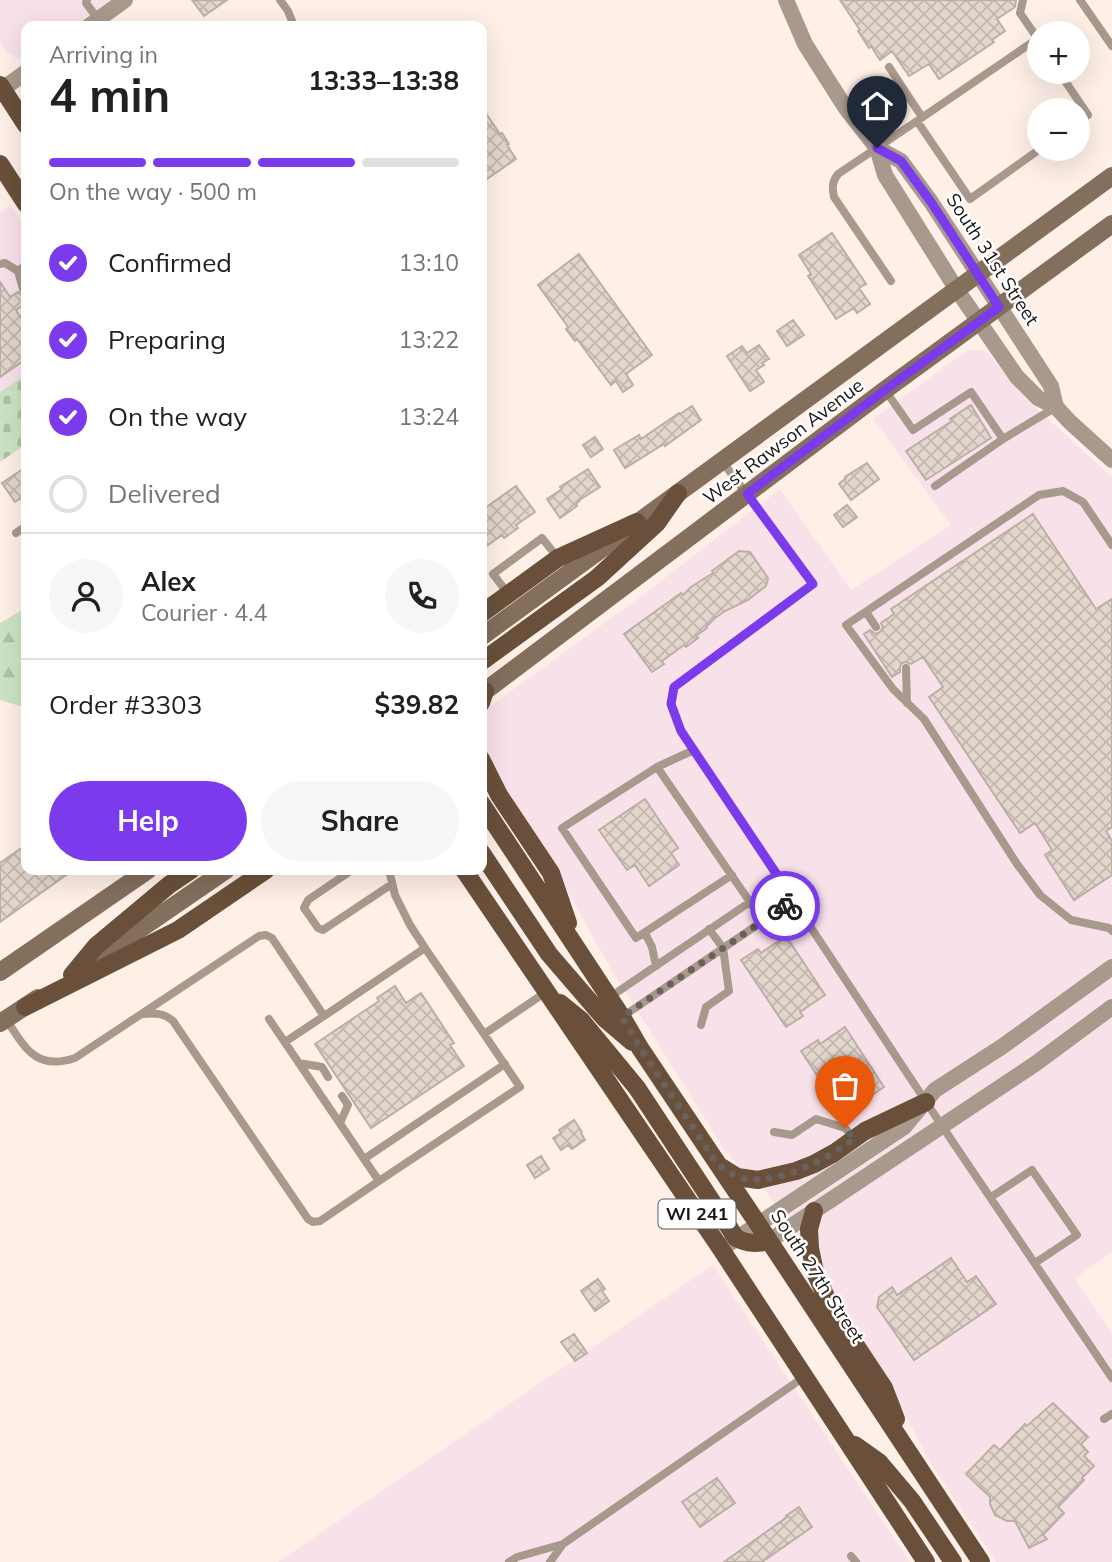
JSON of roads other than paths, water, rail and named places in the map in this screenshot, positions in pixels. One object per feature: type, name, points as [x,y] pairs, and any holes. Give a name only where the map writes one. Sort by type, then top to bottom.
[{"type":"main road","points":[[1,88],[21,118]]},
{"type":"main road","points":[[0,164],[21,196]]},
{"type":"main road","name":"West Rawson Avenue","points":[[487,631],[514,602],[678,493],[1112,176]]},
{"type":"main road","name":"West Rawson Avenue","points":[[487,693],[885,390],[1112,224]]},
{"type":"main road","points":[[487,658],[597,578],[657,523],[678,493]]},
{"type":"main road","points":[[487,612],[514,602],[558,558],[637,522]]},
{"type":"main road","points":[[487,771],[499,795],[551,873],[578,949]]},
{"type":"main road","name":"South 27th Street","points":[[487,812],[981,1562]]},
{"type":"main road","points":[[487,861],[549,954],[605,1019],[640,1048]]},
{"type":"main road","points":[[0,972],[141,875]]},
{"type":"main road","points":[[72,975],[96,946],[184,875]]},
{"type":"main road","points":[[3,1021],[219,875]]},
{"type":"main road","points":[[25,1007],[178,930],[259,875]]},
{"type":"main road","name":"WI 241","points":[[467,875],[721,1249],[926,1562]]},
{"type":"main road","points":[[546,992],[581,1020],[638,1088],[736,1238],[756,1244],[769,1241]]},
{"type":"main road","points":[[718,1165],[737,1177],[758,1180],[796,1171],[834,1153],[865,1131],[926,1102]]},
{"type":"main road","points":[[814,1211],[809,1228],[815,1272],[831,1308],[884,1388],[910,1455]]},
{"type":"main road","points":[[847,1439],[879,1462],[912,1502],[953,1562]]},
{"type":"street","points":[[96,21],[125,0]]},
{"type":"street","name":"South 31st Street","points":[[786,0],[804,44],[845,107],[877,148],[885,175],[1017,377],[1038,398],[1056,408],[1112,460]]},
{"type":"street","points":[[1,88],[21,75]]},
{"type":"street","name":"South 31st Street","points":[[877,148],[901,161],[931,202],[1051,386],[1056,408]]},
{"type":"street","points":[[721,1249],[904,1127],[935,1090],[1003,1046],[1112,967]]},
{"type":"street","points":[[769,1241],[1035,1064],[1112,1007]]},
{"type":"lane","points":[[87,0],[92,21]]},
{"type":"lane","points":[[280,0],[292,21]]},
{"type":"lane","points":[[1023,0],[1020,13],[1027,24]]},
{"type":"lane","points":[[1080,0],[1112,46]]},
{"type":"lane","points":[[891,281],[834,197],[833,181],[838,174],[1027,47]]},
{"type":"lane","points":[[889,67],[970,199],[1027,158]]},
{"type":"lane","points":[[0,264],[21,268]]},
{"type":"lane","points":[[885,390],[913,430],[971,392],[1003,439]]},
{"type":"lane","points":[[935,486],[1003,439],[1056,408]]},
{"type":"lane","points":[[722,461],[813,584],[674,687],[671,704],[681,731],[1112,1378]]},
{"type":"lane","points":[[1111,927],[1071,920],[1040,895],[1017,864],[924,719],[893,689],[846,625],[1040,495],[1063,491],[1083,502],[1112,545]]},
{"type":"lane","points":[[16,533],[21,530]]},
{"type":"lane","points":[[514,602],[493,574],[542,538],[558,558]]},
{"type":"lane","points":[[866,612],[876,626]]},
{"type":"lane","points":[[906,668],[907,703]]},
{"type":"lane","points":[[694,750],[657,767],[562,828],[636,939],[732,875]]},
{"type":"lane","points":[[657,767],[763,921]]},
{"type":"lane","points":[[345,875],[308,900],[304,908],[318,928],[323,930],[392,884]]},
{"type":"lane","points":[[142,1014],[167,1015],[173,1021],[308,1219],[313,1222],[320,1221],[520,1087],[410,925],[395,895],[392,875]]},
{"type":"lane","points":[[610,997],[781,880]]},
{"type":"lane","points":[[622,1017],[794,900]]},
{"type":"lane","points":[[701,1025],[706,1007],[729,991],[723,948],[709,929]]},
{"type":"lane","points":[[645,933],[652,947],[656,966]]},
{"type":"lane","points":[[3,1021],[35,1056],[48,1062],[75,1058],[259,936],[266,935],[272,939],[324,1016]]},
{"type":"lane","points":[[285,1042],[425,948]]},
{"type":"lane","points":[[484,1034],[546,992]]},
{"type":"lane","points":[[269,1019],[379,1181]]},
{"type":"lane","points":[[299,1063],[322,1067],[328,1077]]},
{"type":"lane","points":[[364,1159],[505,1064]]},
{"type":"lane","points":[[340,1123],[348,1105],[342,1096]]},
{"type":"lane","points":[[774,1132],[792,1135],[816,1119],[845,1128],[854,1139]]},
{"type":"lane","points":[[990,1197],[1032,1170],[1077,1236],[1035,1263]]},
{"type":"lane","points":[[550,1562],[563,1544],[804,1377]]},
{"type":"lane","points":[[1104,1419],[1112,1414]]},
{"type":"lane","points":[[509,1562],[517,1556],[563,1544]]}]
